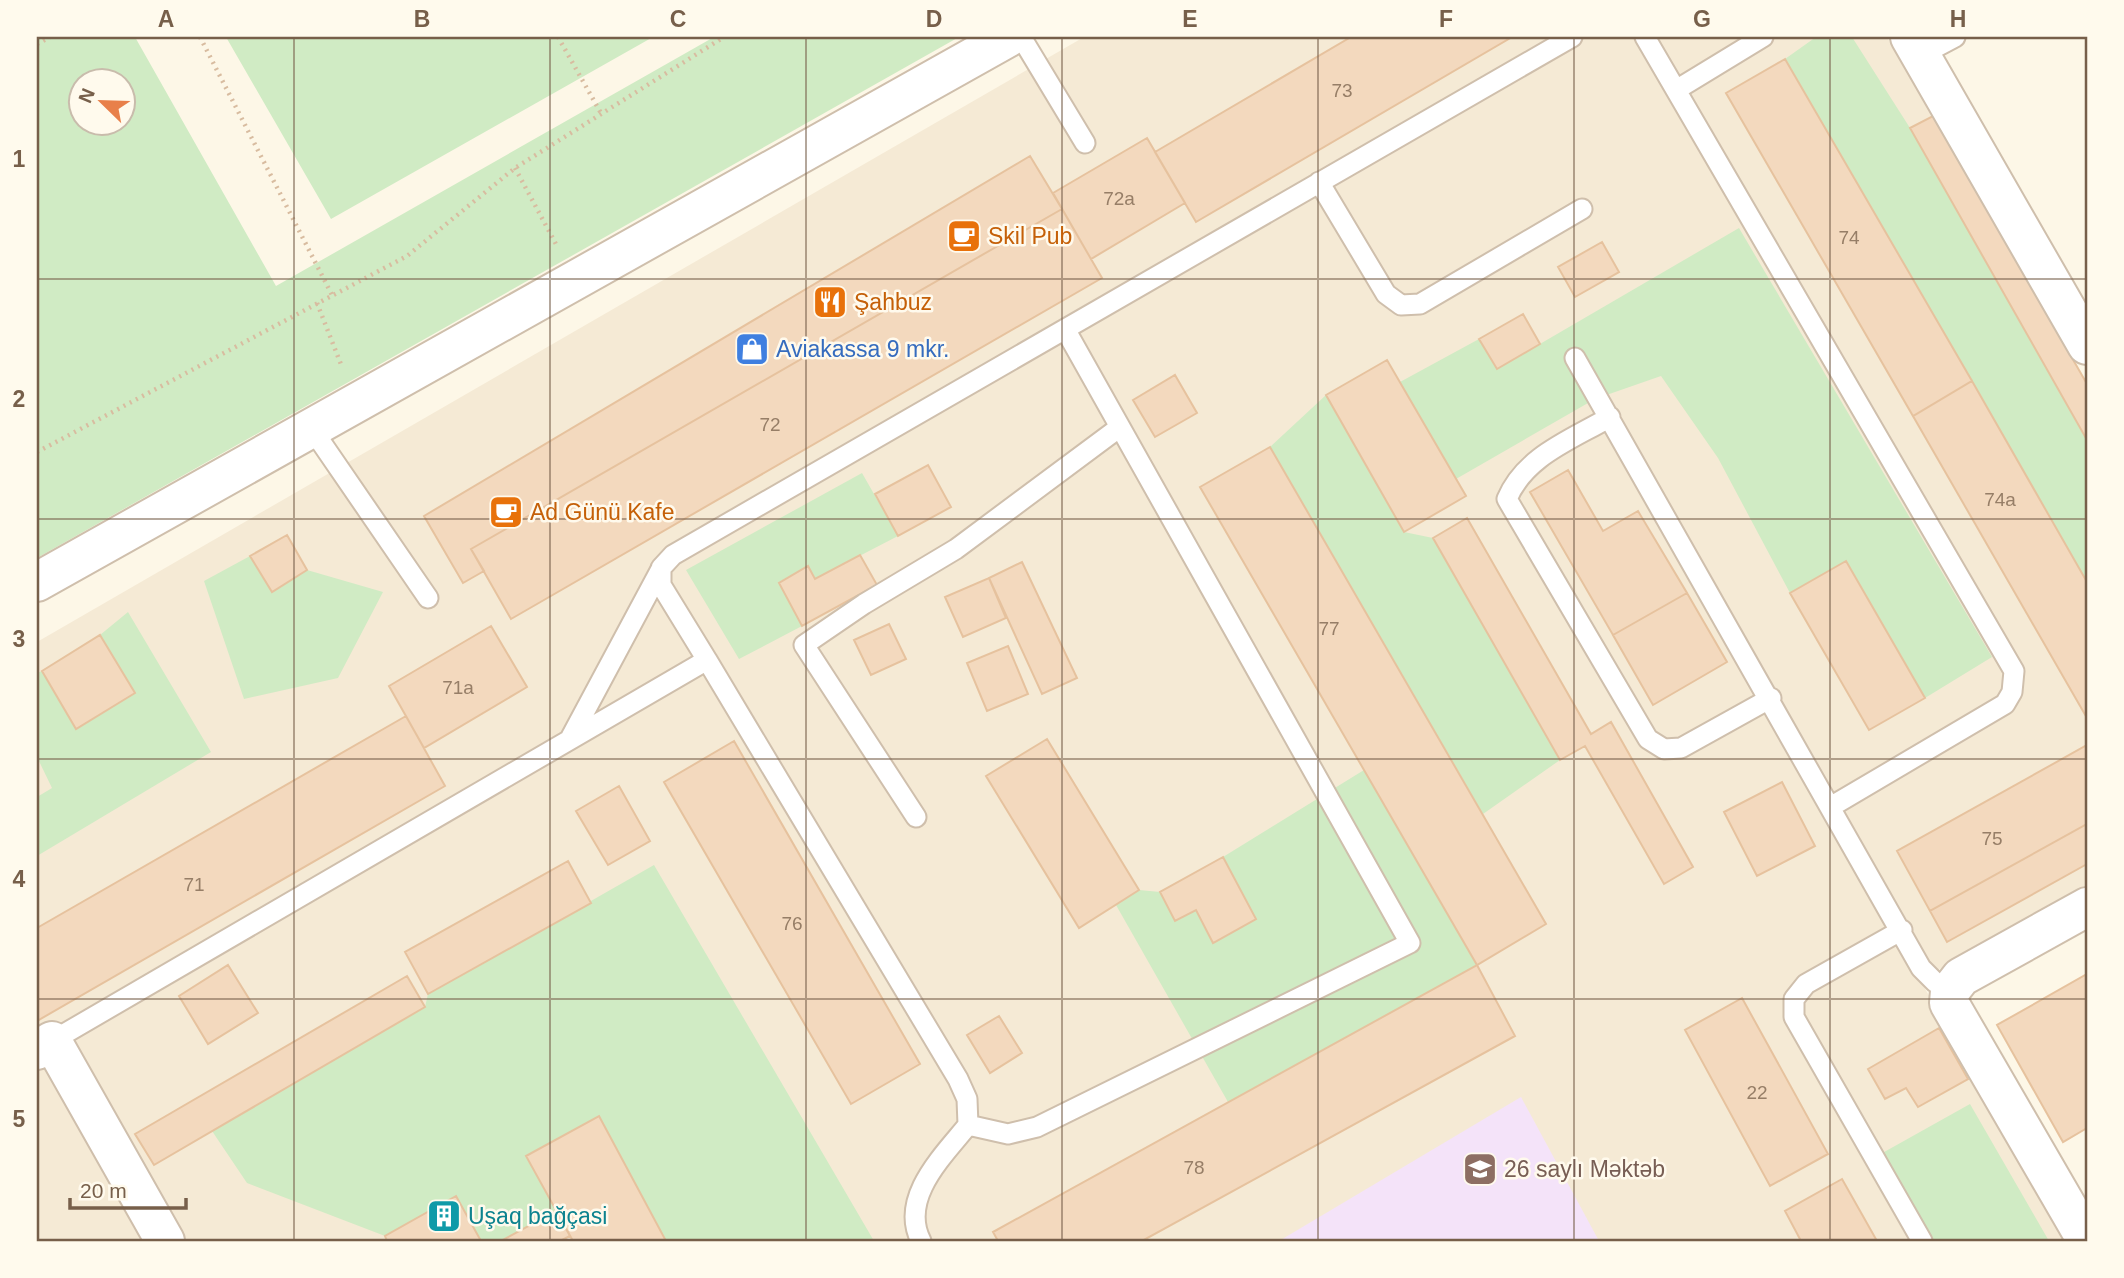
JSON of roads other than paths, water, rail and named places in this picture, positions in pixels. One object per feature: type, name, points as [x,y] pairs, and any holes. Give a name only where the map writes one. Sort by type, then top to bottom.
[{"type":"street","points":[[37,582],[1009,37]]},
{"type":"street","points":[[1916,46],[2087,345]]},
{"type":"street","points":[[2087,908],[1961,977],[1950,992],[1953,1012],[2087,1241]]},
{"type":"street","points":[[44,1045],[165,1241]]},
{"type":"lane","points":[[1021,37],[1085,143]]},
{"type":"lane","points":[[568,741],[661,568],[673,555],[1572,37]]},
{"type":"lane","points":[[1645,37],[2014,671],[2012,692],[2005,704],[1832,806]]},
{"type":"lane","points":[[1676,90],[1763,37]]},
{"type":"lane","points":[[1916,46],[1955,37]]},
{"type":"lane","points":[[1319,182],[1386,295],[1401,305],[1420,304],[1582,209]]},
{"type":"lane","points":[[968,1125],[1008,1134],[1037,1127],[1410,943],[1065,329]]},
{"type":"lane","points":[[1575,358],[1771,698],[1921,968],[1950,992]]},
{"type":"lane","points":[[1610,417],[1530,463],[1514,482],[1507,499],[1648,739],[1664,749],[1681,748],[1771,698]]},
{"type":"lane","points":[[916,817],[804,645],[864,604],[956,549],[1120,427]]},
{"type":"lane","points":[[312,429],[428,598]]},
{"type":"lane","points":[[661,568],[661,585],[958,1079],[967,1099],[968,1125],[923,1182],[915,1212],[921,1241]]},
{"type":"lane","points":[[44,1045],[707,660]]},
{"type":"lane","points":[[1902,930],[1806,984],[1794,999],[1794,1017],[1922,1241]]},
{"type":"place","name":"Skil Pub","points":[[964,236]]},
{"type":"place","name":"Şahbuz","points":[[830,302]]},
{"type":"place","name":"Aviakassa 9 mkr.","points":[[752,349]]},
{"type":"place","name":"Ad Günü Kafe","points":[[506,512]]},
{"type":"place","name":"26 saylı Məktəb","points":[[1480,1169]]},
{"type":"place","name":"Uşaq bağçasi","points":[[444,1216]]}]
